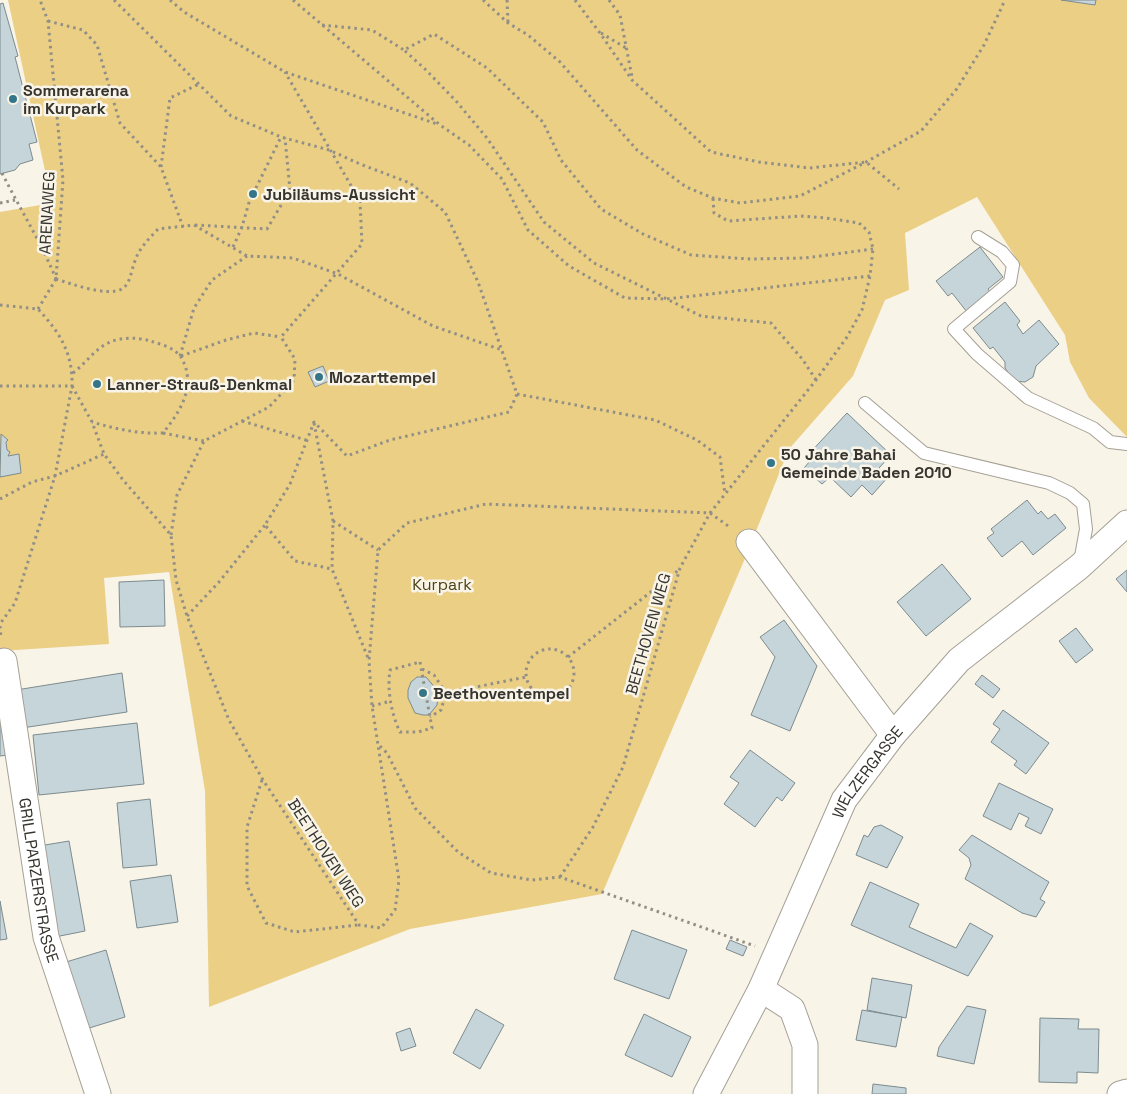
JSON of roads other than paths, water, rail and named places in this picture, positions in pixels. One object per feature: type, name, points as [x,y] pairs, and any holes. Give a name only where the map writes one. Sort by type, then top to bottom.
[{"type":"street","name":"WELZERGASSE","points":[[706,1094],[761,989],[844,800],[893,735],[959,660],[1079,567],[1127,523]]},
{"type":"street","points":[[750,542],[893,735]]},
{"type":"street","name":"GRILLPARZERSTRASSE","points":[[4,661],[46,937],[98,1094]]},
{"type":"street","points":[[761,989],[792,1009],[805,1045],[805,1094]]},
{"type":"street","points":[[1120,1094],[1127,1092]]},
{"type":"lane","points":[[978,237],[1002,252],[1013,265],[1010,282],[954,329],[977,354],[1028,398],[1093,428],[1110,442],[1127,444]]},
{"type":"lane","points":[[865,403],[924,453],[1049,483],[1070,493],[1083,504],[1086,529],[1079,567]]},
{"type":"place","name":"Sommerarena im Kurpark","points":[[13,99]]},
{"type":"place","name":"Jubiläums-Aussicht","points":[[253,194]]},
{"type":"place","name":"Mozarttempel","points":[[319,377]]},
{"type":"place","name":"Lanner-Strauß-Denkmal","points":[[97,384]]},
{"type":"place","name":"50 Jahre Bahai Gemeinde Baden 2010","points":[[771,463]]},
{"type":"place","name":"Beethoventempel","points":[[423,693]]},
{"type":"park label","name":"Kurpark","points":[[442,584]]}]
